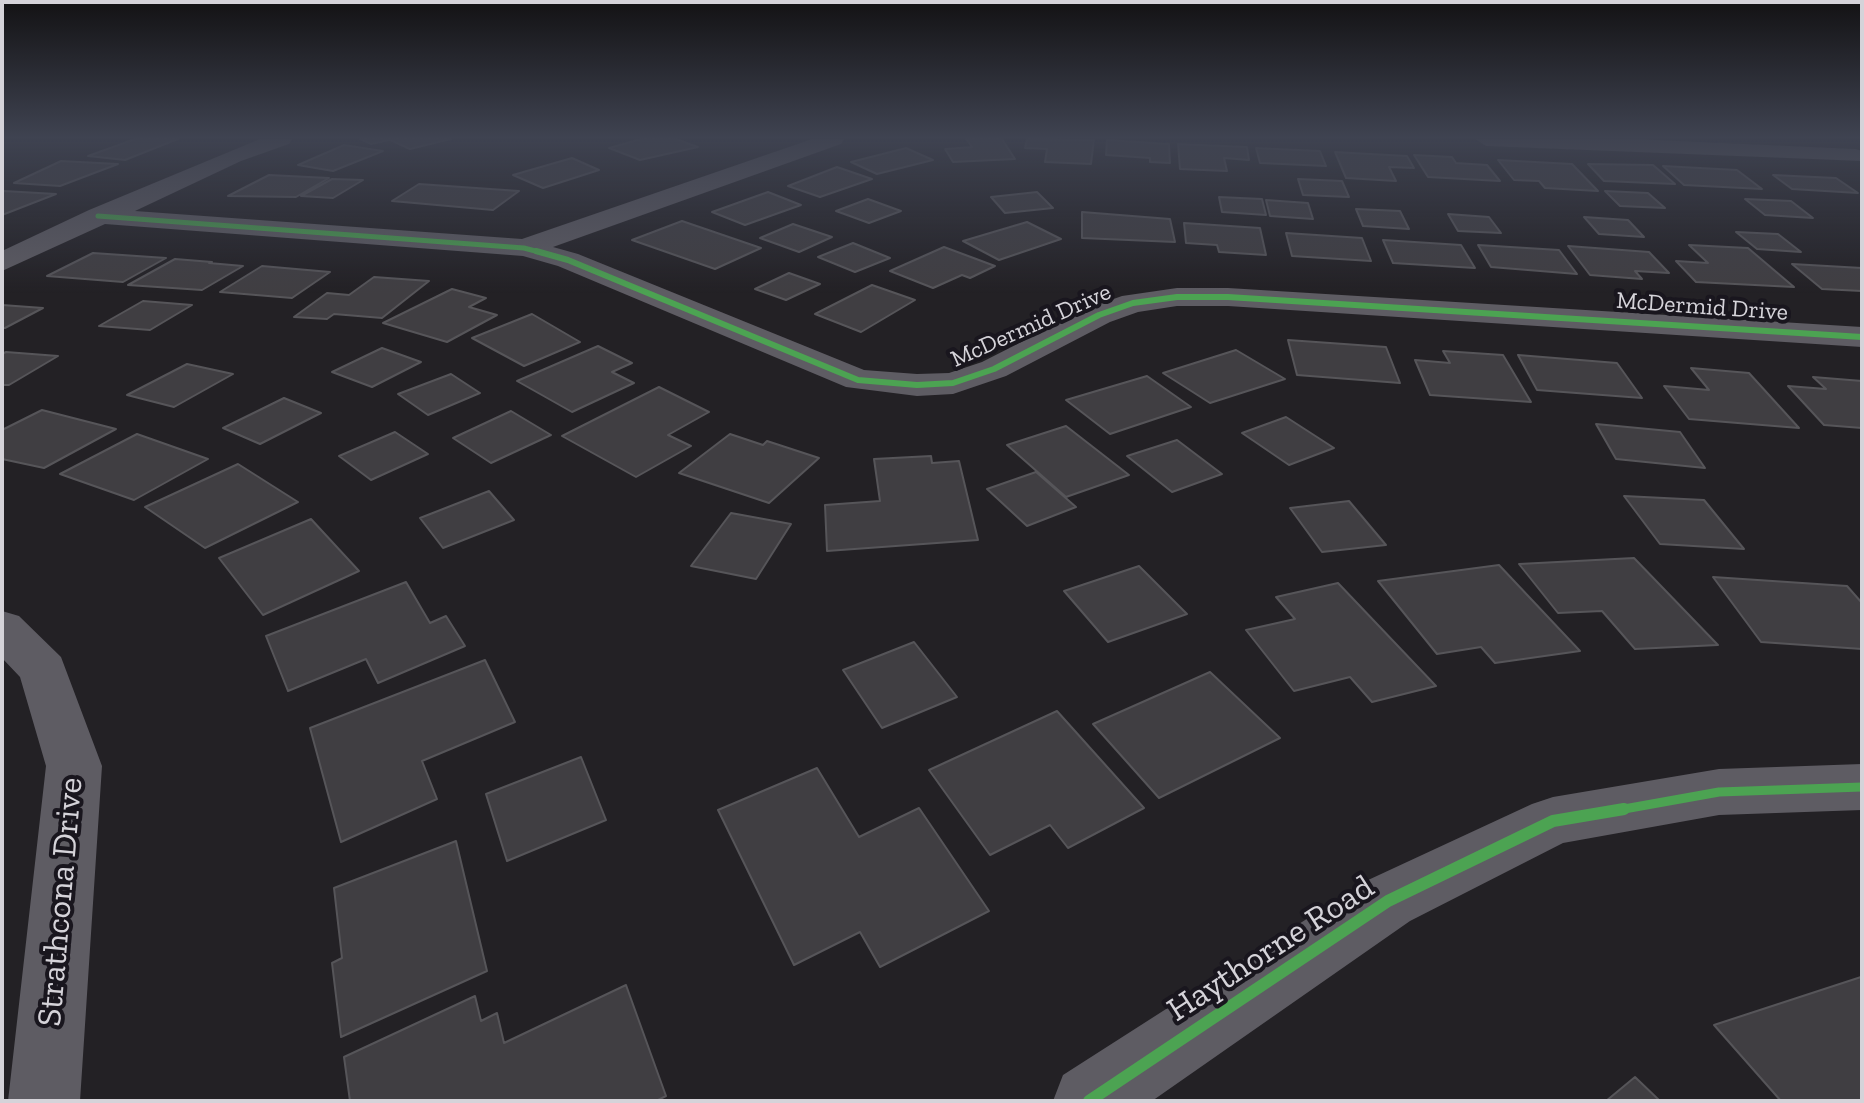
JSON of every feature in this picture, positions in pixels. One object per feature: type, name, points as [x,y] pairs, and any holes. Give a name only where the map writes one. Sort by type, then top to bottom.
[{"type":"street","points":[[2,262],[155,190]]},
{"type":"street","points":[[524,248],[687,190]]},
{"type":"street","name":"McDermid Drive","points":[[98,216],[524,248],[568,260],[858,380],[917,385],[953,383],[994,369],[1099,315],[1133,303],[1177,297],[1228,297],[1862,337]]},
{"type":"street","name":"Strathcona Drive","points":[[2,628],[43,670],[74,766],[44,1101]]},
{"type":"street","name":"Haythorne Road","points":[[1089,1101],[1388,901],[1553,821],[1719,792],[1862,787]]},
{"type":"building","points":[[239,190],[307,190],[296,197],[228,196]]},
{"type":"building","points":[[311,190],[346,190],[333,198],[301,196]]},
{"type":"building","points":[[409,190],[519,191],[493,210],[392,201]]},
{"type":"building","points":[[801,190],[839,190],[820,197]]},
{"type":"building","points":[[1302,190],[1346,190],[1349,197],[1303,195]]},
{"type":"building","points":[[1816,190],[1854,190],[1858,193]]},
{"type":"building","points":[[4,191],[56,194],[2,215]]},
{"type":"building","points":[[1605,191],[1648,193],[1665,208],[1620,206]]},
{"type":"building","points":[[768,192],[801,205],[745,225],[712,212]]},
{"type":"building","points":[[1037,192],[1053,208],[1005,213],[991,197]]},
{"type":"building","points":[[1219,197],[1262,199],[1266,215],[1222,212]]},
{"type":"building","points":[[868,199],[901,211],[869,223],[836,211]]},
{"type":"building","points":[[1745,199],[1791,201],[1813,218],[1765,215]]},
{"type":"building","points":[[1266,200],[1308,203],[1313,219],[1270,216]]},
{"type":"building","points":[[1356,209],[1400,211],[1409,229],[1363,226]]},
{"type":"building","points":[[1082,212],[1170,219],[1175,242],[1082,238]]},
{"type":"building","points":[[1448,214],[1489,217],[1501,233],[1458,231]]},
{"type":"building","points":[[1584,217],[1628,220],[1644,237],[1599,234]]},
{"type":"building","points":[[682,221],[761,248],[715,269],[632,240]]},
{"type":"building","points":[[1027,222],[1061,239],[999,260],[963,241]]},
{"type":"building","points":[[1184,223],[1260,228],[1266,255],[1219,252],[1217,245],[1186,243]]},
{"type":"building","points":[[793,224],[832,237],[799,252],[760,238]]},
{"type":"building","points":[[1736,232],[1778,234],[1801,252],[1757,249]]},
{"type":"building","points":[[1286,233],[1362,238],[1371,261],[1292,256]]},
{"type":"building","points":[[1383,240],[1461,245],[1475,268],[1393,263]]},
{"type":"building","points":[[853,243],[890,258],[855,272],[818,257]]},
{"type":"building","points":[[1478,245],[1559,250],[1577,274],[1491,267]]},
{"type":"building","points":[[1689,245],[1748,248],[1794,287],[1696,282],[1676,261],[1708,263]]},
{"type":"building","points":[[1568,246],[1649,252],[1669,273],[1635,271],[1642,279],[1590,275]]},
{"type":"building","points":[[944,247],[995,266],[970,278],[962,275],[933,288],[890,271]]},
{"type":"building","points":[[93,253],[166,258],[123,282],[47,276]]},
{"type":"building","points":[[175,259],[243,266],[202,290],[128,285]]},
{"type":"building","points":[[1792,264],[1862,268],[1862,291],[1822,289]]},
{"type":"building","points":[[262,266],[330,272],[292,298],[220,292]]},
{"type":"building","points":[[789,273],[820,284],[786,300],[755,289]]},
{"type":"building","points":[[374,277],[429,281],[382,318],[334,314],[327,319],[294,317],[327,293],[349,295]]},
{"type":"building","points":[[872,285],[915,300],[861,332],[815,314]]},
{"type":"building","points":[[452,289],[486,298],[469,307],[497,315],[447,342],[383,323]]},
{"type":"building","points":[[143,301],[192,305],[150,330],[99,326]]},
{"type":"building","points":[[2,305],[43,308],[2,328]]},
{"type":"building","points":[[532,314],[580,342],[524,366],[472,338]]},
{"type":"building","points":[[1288,340],[1386,347],[1400,383],[1297,375]]},
{"type":"building","points":[[598,346],[632,363],[612,372],[634,383],[572,412],[517,381]]},
{"type":"building","points":[[382,348],[421,362],[372,387],[332,372]]},
{"type":"building","points":[[1236,350],[1285,379],[1210,403],[1163,373]]},
{"type":"building","points":[[1443,351],[1503,355],[1531,402],[1430,395],[1415,360],[1450,363]]},
{"type":"building","points":[[2,354],[58,356],[9,385],[2,385]]},
{"type":"building","points":[[1518,355],[1617,363],[1642,398],[1537,390]]},
{"type":"building","points":[[187,364],[233,374],[174,407],[127,395]]},
{"type":"building","points":[[1691,368],[1749,373],[1799,428],[1689,419],[1664,386],[1709,390]]},
{"type":"building","points":[[451,374],[480,393],[428,415],[398,394]]},
{"type":"building","points":[[1147,376],[1191,407],[1110,434],[1066,400]]},
{"type":"building","points":[[1813,377],[1862,381],[1862,428],[1824,425],[1788,386],[1826,389]]},
{"type":"building","points":[[659,387],[709,412],[668,435],[691,446],[636,477],[562,436]]},
{"type":"building","points":[[284,398],[321,413],[260,444],[223,428]]},
{"type":"building","points":[[42,410],[116,429],[44,468],[2,459],[2,430]]},
{"type":"building","points":[[511,411],[551,435],[491,463],[453,438]]},
{"type":"building","points":[[1286,417],[1334,448],[1289,465],[1242,433]]},
{"type":"building","points":[[1596,424],[1680,432],[1705,468],[1616,459]]},
{"type":"building","points":[[1066,426],[1129,475],[1066,497],[1007,445]]},
{"type":"building","points":[[395,432],[428,454],[371,480],[339,456]]},
{"type":"building","points":[[137,434],[208,459],[134,500],[60,474]]},
{"type":"building","points":[[730,434],[763,445],[767,441],[819,458],[769,503],[679,473]]},
{"type":"building","points":[[1177,440],[1222,474],[1172,492],[1127,456]]},
{"type":"building","points":[[931,456],[932,463],[959,461],[978,540],[827,551],[825,505],[880,501],[874,459]]},
{"type":"building","points":[[238,464],[298,502],[205,548],[145,507]]},
{"type":"building","points":[[1036,472],[1076,507],[1027,526],[987,489]]},
{"type":"building","points":[[489,491],[514,520],[443,548],[420,518]]},
{"type":"building","points":[[1624,496],[1704,500],[1744,549],[1660,544]]},
{"type":"building","points":[[1349,501],[1386,545],[1322,552],[1290,508]]},
{"type":"building","points":[[731,513],[791,524],[756,579],[691,566]]},
{"type":"building","points":[[311,519],[359,571],[263,615],[219,558]]},
{"type":"building","points":[[1634,558],[1718,645],[1635,649],[1602,611],[1558,613],[1519,564]]},
{"type":"building","points":[[1499,565],[1580,651],[1495,663],[1481,647],[1437,654],[1378,581]]},
{"type":"building","points":[[1139,566],[1187,614],[1108,642],[1064,591]]},
{"type":"building","points":[[1713,577],[1847,586],[1862,603],[1862,649],[1761,642]]},
{"type":"building","points":[[406,582],[430,623],[446,616],[465,646],[378,683],[366,659],[288,691],[266,636]]},
{"type":"building","points":[[1338,583],[1436,686],[1372,702],[1350,677],[1294,691],[1246,630],[1295,619],[1276,597]]},
{"type":"building","points":[[914,642],[957,697],[882,728],[843,670]]},
{"type":"building","points":[[485,660],[515,722],[422,761],[437,799],[341,842],[310,728]]},
{"type":"building","points":[[1210,672],[1280,738],[1159,798],[1093,724]]},
{"type":"building","points":[[1057,711],[1144,808],[1068,848],[1050,825],[990,855],[929,770]]},
{"type":"building","points":[[581,757],[606,820],[507,861],[486,794]]},
{"type":"building","points":[[817,768],[859,837],[919,808],[989,911],[880,967],[860,932],[794,965],[718,810]]},
{"type":"building","points":[[456,841],[487,971],[341,1037],[332,963],[342,958],[334,888]]},
{"type":"building","points":[[1861,977],[1862,1101],[1781,1101],[1714,1025]]},
{"type":"building","points":[[626,985],[666,1096],[656,1101],[350,1101],[344,1057],[475,996],[481,1021],[497,1013],[504,1043]]},
{"type":"building","points":[[1635,1077],[1660,1101],[1606,1101]]},
{"type":"cycle path","points":[[98,216],[524,248],[568,260],[858,380],[917,385],[953,383],[994,369],[1099,315],[1133,303],[1177,297],[1228,297],[1862,337]]},
{"type":"cycle path","points":[[1089,1101],[1388,901],[1553,821],[1719,792],[1862,787]]}]
